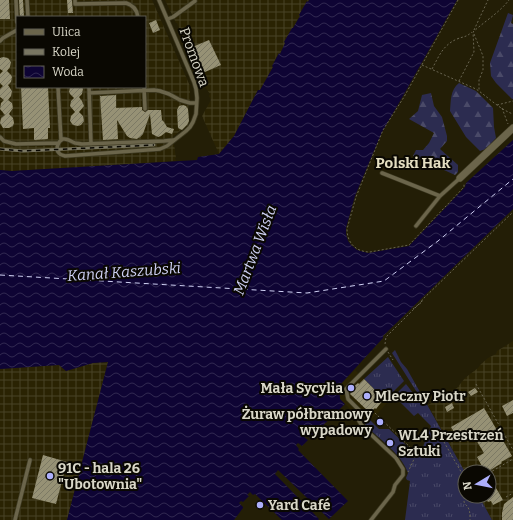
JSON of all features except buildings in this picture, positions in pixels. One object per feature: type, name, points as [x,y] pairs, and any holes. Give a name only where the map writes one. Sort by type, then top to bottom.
[{"type":"street","points":[[462,180],[512,129]]},
{"type":"lane","points":[[16,0],[17,16]]},
{"type":"lane","points":[[27,0],[28,16]]},
{"type":"lane","points":[[75,0],[75,4],[119,1],[131,4],[135,8],[138,16]]},
{"type":"lane","name":"Promowa","points":[[60,141],[58,152],[60,155],[65,156],[160,149],[167,146],[186,131],[193,122],[196,114],[196,89],[159,0]]},
{"type":"lane","points":[[168,19],[195,1]]},
{"type":"lane","points":[[0,40],[16,31]]},
{"type":"lane","points":[[58,88],[60,141]]},
{"type":"lane","points":[[89,88],[91,144]]},
{"type":"lane","points":[[89,93],[144,89],[160,91],[180,100],[196,103]]},
{"type":"lane","points":[[144,89],[145,109]]},
{"type":"lane","points":[[0,137],[4,141],[16,144],[60,141],[65,139],[82,144],[174,140]]},
{"type":"lane","points":[[382,173],[440,196]]},
{"type":"lane","points":[[416,226],[440,196],[462,180]]},
{"type":"lane","points":[[371,520],[393,492],[395,485],[403,475],[402,469],[396,458],[363,427],[359,421],[362,413],[348,399],[346,390],[386,349]]},
{"type":"lane","points":[[15,520],[30,460]]},
{"type":"path","points":[[458,0],[404,97],[383,130],[356,197],[347,229],[349,240],[354,247],[366,252],[409,245],[464,186],[462,180]]},
{"type":"path","points":[[458,81],[474,52],[473,32],[488,0]]},
{"type":"path","points":[[432,70],[442,50],[450,43],[459,38],[466,37],[473,32],[496,14],[510,0]]},
{"type":"path","points":[[473,32],[483,56],[483,70],[479,80],[479,91]]},
{"type":"path","points":[[422,65],[479,91],[501,108],[513,114]]},
{"type":"path","points":[[497,105],[513,101]]},
{"type":"path","points":[[501,108],[512,129]]},
{"type":"path","points":[[386,349],[386,337],[513,212]]},
{"type":"path","points":[[390,355],[393,360]]},
{"type":"path","points":[[476,384],[513,450]]},
{"type":"path","points":[[375,413],[415,452],[409,471],[403,475]]},
{"type":"path","points":[[436,428],[457,465]]},
{"type":"path","points":[[497,468],[513,459]]},
{"type":"path","points":[[506,497],[513,493]]},
{"type":"path","points":[[465,504],[469,509],[470,520]]},
{"type":"shaded area","points":[[0,0],[152,0],[190,86],[188,126],[186,129],[181,130],[173,137],[176,161],[12,171],[0,170]]},
{"type":"shaded area","points":[[165,0],[309,0],[299,15],[280,54],[278,54],[272,66],[273,67],[260,91],[258,90],[234,136],[219,154],[202,116],[211,100],[209,96],[210,94],[195,70],[199,68]]},
{"type":"shaded area","points":[[513,341],[513,520],[492,520],[483,504],[497,504],[497,464],[461,464],[428,405],[457,388],[465,378],[488,358],[496,354],[497,351]]},
{"type":"shaded area","points":[[108,362],[67,520],[0,520],[0,369],[59,365],[66,371],[93,363]]},
{"type":"shaded area","points":[[355,370],[387,403],[370,420],[365,419],[362,421],[340,399],[339,386]]},
{"type":"green space","points":[[508,13],[513,15],[511,23],[513,24],[513,99],[496,83],[491,76],[490,63]]},
{"type":"green space","points":[[459,83],[476,91],[493,108],[496,138],[486,149],[480,151],[466,137],[450,111],[452,92]]},
{"type":"green space","points":[[431,93],[434,106],[442,117],[447,136],[447,141],[440,149],[458,165],[458,172],[455,175],[413,156],[416,150],[423,150],[429,143],[434,133],[409,119],[418,111],[422,95]]},
{"type":"green space","points":[[395,350],[401,362],[407,369],[460,464],[457,464],[457,504],[483,504],[492,520],[405,520],[410,481],[406,478],[408,473],[405,466],[396,454],[367,427],[363,421],[365,419],[370,420],[379,429],[389,429],[419,457],[431,426],[418,413],[414,416],[394,396],[406,384],[423,406],[425,405],[392,353]]},
{"type":"green space","points":[[388,357],[404,381],[385,400],[364,379]]},
{"type":"water","points":[[309,0],[457,0],[382,132],[355,196],[346,228],[348,241],[351,245],[357,250],[368,253],[409,246],[465,187],[466,183],[513,140],[513,209],[383,336],[383,338],[339,386],[340,399],[345,404],[310,438],[307,435],[304,437],[308,440],[302,446],[298,443],[296,445],[299,449],[298,450],[348,501],[329,519],[278,470],[275,474],[319,519],[318,520],[282,520],[255,494],[253,495],[250,492],[247,495],[249,496],[243,502],[241,501],[239,503],[243,508],[234,520],[67,520],[108,362],[93,363],[66,371],[59,365],[0,369],[0,170],[12,171],[197,160],[198,157],[219,154],[234,136],[258,90],[260,90],[279,53],[280,54],[285,43],[284,42],[300,16],[299,15],[307,1],[308,2]]},
{"type":"ferry route","points":[[0,275],[307,293],[384,281],[438,241],[513,179]]},
{"type":"railway","points":[[0,149],[23,151],[154,145]]},
{"type":"place","name":"Mała Sycylia","points":[[351,388]]},
{"type":"place","name":"Mleczny Piotr","points":[[367,396]]},
{"type":"place","name":"Żuraw półbramowy wypadowy","points":[[380,422]]},
{"type":"place","name":"WL4 Przestrzeń Sztuki","points":[[390,443]]},
{"type":"place","name":"91C - hala 26 \"Ubotownia\"","points":[[50,476]]},
{"type":"place","name":"Yard Café","points":[[260,505]]},
{"type":"district","name":"Polski Hak","points":[[413,163]]},
{"type":"water label","name":"Martwa Wisła","points":[[255,250]]},
{"type":"water label","name":"Kanał Kaszubski","points":[[124,272]]}]
